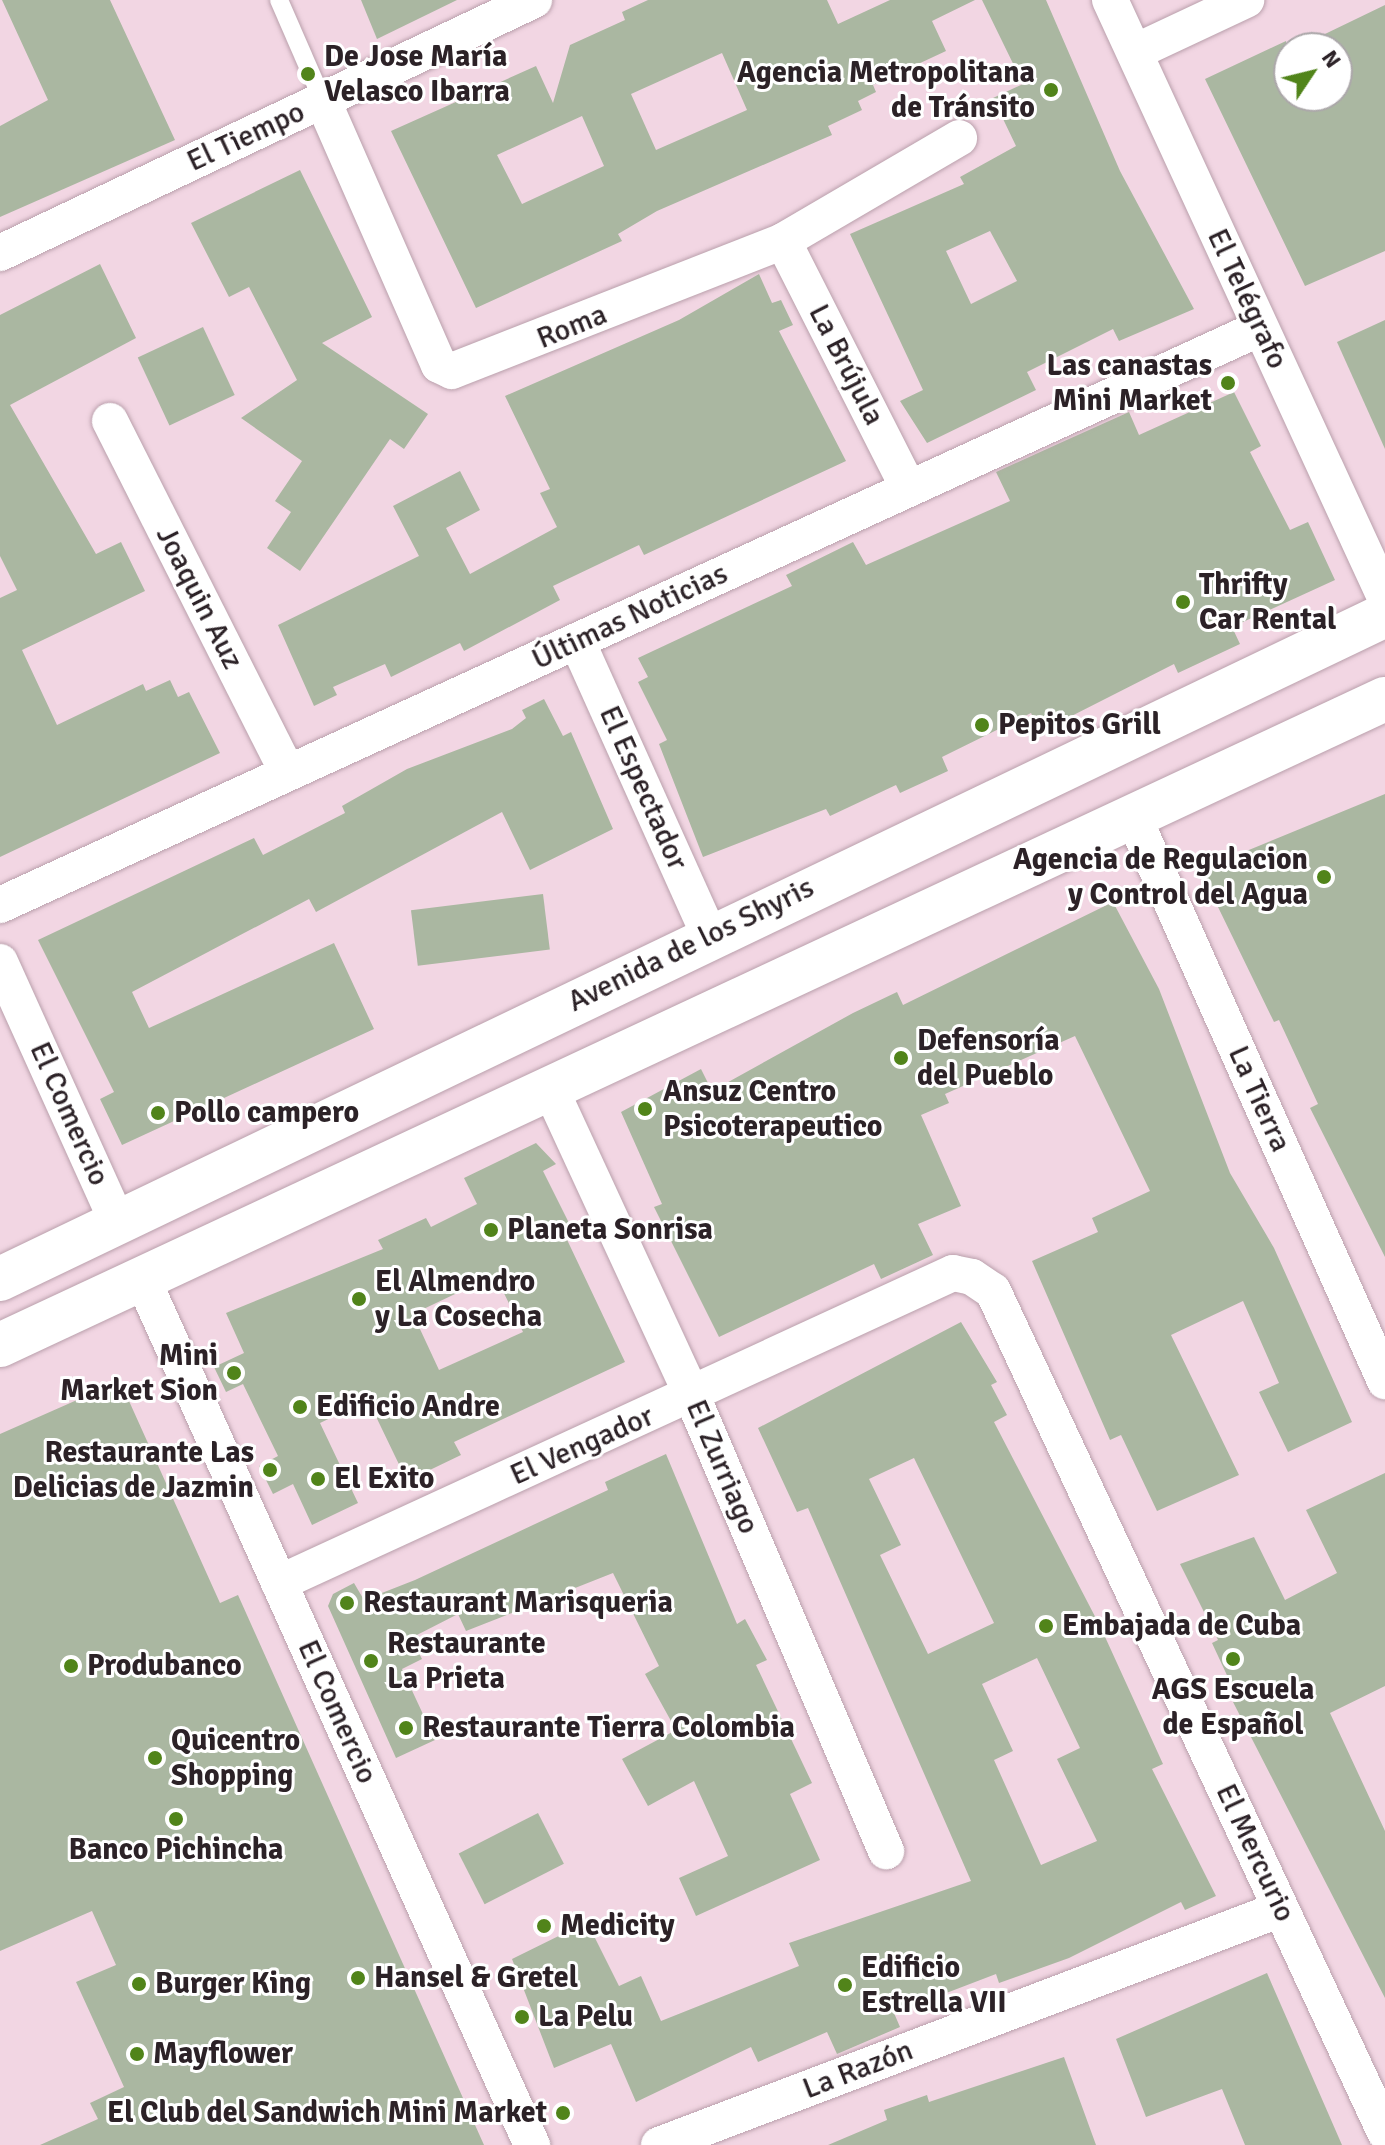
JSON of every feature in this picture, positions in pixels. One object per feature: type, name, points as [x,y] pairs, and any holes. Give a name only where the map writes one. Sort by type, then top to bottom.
[{"type":"main road","name":"Avenida de los Shyris","points":[[0,1279],[709,935],[1385,615]]},
{"type":"main road","points":[[0,1345],[1385,699]]},
{"type":"street","name":"El Tiempo","points":[[0,253],[534,0]]},
{"type":"street","name":"El Telégrafo","points":[[1110,0],[1385,597]]},
{"type":"street","points":[[1135,52],[1246,0]]},
{"type":"street","name":"Roma","points":[[323,101],[439,365],[452,371],[783,241],[959,138]]},
{"type":"street","name":"La Brújula","points":[[783,241],[909,489]]},
{"type":"street","name":"Últimas Noticias","points":[[0,905],[1260,328]]},
{"type":"street","name":"Joaquin Auz","points":[[110,421],[288,773]]},
{"type":"street","name":"El Espectador","points":[[577,641],[709,935]]},
{"type":"street","name":"La Tierra","points":[[1133,816],[1385,1381]]},
{"type":"street","name":"El Comercio","points":[[0,962],[118,1223]]},
{"type":"street","name":"El Zurriago","points":[[550,1088],[692,1396],[886,1851]]},
{"type":"street","name":"El Vengador","points":[[279,1583],[692,1396],[953,1273],[972,1277]]},
{"type":"street","name":"El Mercurio","points":[[972,1277],[993,1291],[1385,2132]]},
{"type":"street","name":"El Comercio","points":[[142,1278],[532,2145]]},
{"type":"street","name":"La Razón","points":[[659,2145],[1281,1909]]},
{"type":"lane","points":[[279,0],[323,101]]},
{"type":"building","points":[[2,0],[110,0],[175,140],[0,217],[0,126],[48,100]]},
{"type":"building","points":[[361,0],[457,0],[377,39]]},
{"type":"building","points":[[648,0],[827,0],[838,24],[890,0],[975,0],[932,21],[946,51],[873,85],[876,92],[858,101],[862,110],[828,126],[832,135],[657,211],[618,234],[622,241],[476,308],[391,131],[536,66],[553,103],[570,45],[625,20],[622,12]],"holes":[[[722,53],[747,110],[656,150],[631,94]],[[582,116],[604,166],[522,204],[497,155]]]},
{"type":"building","points":[[982,0],[1046,0],[1120,171],[1194,309],[1119,341],[1113,329],[1027,372],[1036,390],[927,443],[900,401],[923,390],[850,234],[964,184],[960,177],[1016,146],[993,98],[1023,84]],"holes":[[[990,231],[1017,281],[971,304],[946,251]]]},
{"type":"building","points":[[1385,5],[1385,251],[1305,286],[1205,79],[1273,47],[1273,112],[1353,112],[1353,32],[1329,32]]},
{"type":"building","points":[[300,170],[372,317],[322,343],[428,414],[404,449],[390,439],[300,571],[267,548],[291,512],[275,501],[302,461],[241,418],[297,380],[249,287],[229,297],[191,223]]},
{"type":"building","points":[[100,264],[136,338],[10,405],[96,554],[121,542],[145,591],[22,650],[57,725],[143,684],[146,691],[170,680],[178,697],[189,692],[220,753],[0,857],[0,598],[17,590],[0,556],[0,315]]},
{"type":"building","points":[[759,274],[772,303],[781,300],[793,325],[779,331],[846,461],[644,555],[639,545],[553,586],[560,600],[464,651],[460,643],[391,677],[385,664],[333,687],[337,695],[314,706],[278,625],[419,556],[393,506],[460,471],[480,510],[446,528],[470,574],[557,527],[540,493],[550,489],[505,396],[679,320]]},
{"type":"building","points":[[1385,320],[1385,449],[1337,342]]},
{"type":"building","points":[[203,327],[235,395],[169,425],[138,357]]},
{"type":"building","points":[[1234,392],[1261,446],[1250,452],[1290,530],[1308,522],[1335,580],[1232,627],[1240,644],[1178,673],[1174,664],[1040,732],[1031,713],[942,757],[948,771],[900,793],[896,785],[830,816],[826,809],[703,857],[659,744],[667,740],[638,682],[648,677],[638,658],[792,586],[786,575],[853,542],[866,565],[1010,501],[996,472],[1129,412],[1139,435]]},
{"type":"building","points":[[544,699],[563,736],[571,732],[613,829],[530,870],[502,812],[316,912],[309,899],[132,992],[149,1028],[334,943],[374,1029],[122,1145],[100,1099],[114,1092],[38,940],[254,838],[263,855],[345,813],[342,806],[407,769],[512,729],[526,718],[522,710]]},
{"type":"building","points":[[1385,794],[1385,1257],[1310,1108],[1318,1104],[1279,1020],[1274,1022],[1200,870]]},
{"type":"building","points":[[543,894],[550,950],[418,966],[411,910]]},
{"type":"building","points":[[1113,902],[1159,989],[1230,1173],[1274,1248],[1352,1422],[1288,1452],[1259,1392],[1279,1383],[1243,1301],[1171,1335],[1239,1475],[1157,1511],[1121,1435],[1110,1440],[1032,1261],[1098,1232],[1092,1218],[1150,1191],[1075,1036],[945,1094],[949,1103],[921,1115],[961,1206],[918,1224],[933,1255],[881,1279],[874,1264],[719,1337],[654,1207],[662,1204],[621,1112],[701,1069],[712,1091],[897,992],[903,1005]]},
{"type":"building","points":[[536,1143],[556,1164],[543,1171],[569,1223],[561,1227],[625,1362],[454,1442],[461,1455],[407,1481],[368,1400],[320,1423],[358,1503],[312,1525],[293,1484],[273,1494],[259,1466],[278,1456],[243,1384],[226,1392],[214,1367],[244,1353],[226,1313],[383,1249],[378,1240],[426,1218],[431,1227],[477,1204],[464,1178]],"holes":[[[495,1275],[523,1332],[439,1370],[413,1314]]]},
{"type":"building","points":[[961,1322],[997,1382],[991,1385],[1007,1415],[994,1422],[1101,1628],[1163,1764],[1152,1769],[1216,1896],[1185,1910],[1181,1902],[1069,1958],[999,1983],[996,1974],[894,2013],[900,2027],[837,2054],[827,2032],[758,2062],[751,2047],[636,2102],[611,2044],[554,2068],[512,1959],[587,1922],[619,1986],[641,1976],[661,2021],[799,1966],[789,1943],[971,1881],[808,1508],[797,1512],[758,1428]],"holes":[[[914,1458],[994,1623],[928,1654],[880,1555],[901,1545],[869,1479]],[[1037,1658],[1080,1748],[1057,1759],[1097,1841],[1041,1865],[994,1760],[1013,1751],[982,1684]]]},
{"type":"building","name":"Quicentro Shopping","points":[[120,1381],[220,1603],[238,1595],[484,2145],[40,2145],[98,2119],[90,2103],[124,2087],[76,1982],[116,1965],[92,1911],[0,1951],[0,1434]]},
{"type":"building","points":[[666,1454],[737,1624],[745,1619],[767,1660],[756,1665],[812,1783],[790,1794],[820,1860],[696,1916],[679,1878],[728,1856],[694,1781],[648,1806],[622,1759],[676,1730],[645,1674],[659,1666],[613,1573],[466,1631],[458,1614],[411,1638],[422,1659],[402,1669],[435,1740],[396,1758],[328,1606],[333,1594],[354,1583],[364,1600],[415,1580],[608,1490],[605,1482]]},
{"type":"building","points":[[1385,1473],[1385,1686],[1330,1713],[1385,1831],[1385,1998],[1233,1702],[1238,1699],[1212,1643],[1218,1640],[1180,1564],[1254,1537],[1285,1600],[1337,1573],[1306,1510]]},
{"type":"building","points":[[538,1813],[564,1864],[485,1904],[459,1853]]},
{"type":"building","points":[[1267,1973],[1342,2145],[1245,2145],[1222,2089],[1146,2117],[1116,2039]]},
{"type":"building","points":[[1064,2057],[1096,2145],[828,2145],[887,2120],[884,2110],[927,2095],[929,2102]]},
{"type":"place","name":"De Jose María Velasco Ibarra","points":[[308,74]]},
{"type":"place","name":"Agencia Metropolitana de Tránsito","points":[[1051,90]]},
{"type":"place","name":"Las canastas Mini Market","points":[[1228,383]]},
{"type":"place","name":"Thrifty Car Rental","points":[[1183,602]]},
{"type":"place","name":"Pepitos Grill","points":[[982,725]]},
{"type":"place","name":"Agencia de Regulacion y Control del Agua","points":[[1324,877]]},
{"type":"place","name":"Defensoría del Pueblo","points":[[901,1058]]},
{"type":"place","name":"Ansuz Centro Psicoterapeutico","points":[[645,1109]]},
{"type":"place","name":"Pollo campero","points":[[158,1113]]},
{"type":"place","name":"Planeta Sonrisa","points":[[491,1230]]},
{"type":"place","name":"El Almendro y La Cosecha","points":[[359,1299]]},
{"type":"place","name":"Mini Market Sion","points":[[234,1373]]},
{"type":"place","name":"Edificio Andre","points":[[300,1407]]},
{"type":"place","name":"Restaurante Las Delicias de Jazmin","points":[[270,1470]]},
{"type":"place","name":"El Exito","points":[[318,1479]]},
{"type":"place","name":"Restaurant Marisqueria","points":[[347,1603]]},
{"type":"place","name":"Embajada de Cuba","points":[[1046,1626]]},
{"type":"place","name":"AGS Escuela de Español","points":[[1233,1659]]},
{"type":"place","name":"Restaurante La Prieta","points":[[371,1661]]},
{"type":"place","name":"Produbanco","points":[[71,1666]]},
{"type":"place","name":"Restaurante Tierra Colombia","points":[[406,1728]]},
{"type":"place","name":"Quicentro Shopping","points":[[155,1758]]},
{"type":"place","name":"Banco Pichincha","points":[[176,1819]]},
{"type":"place","name":"Medicity","points":[[544,1926]]},
{"type":"place","name":"Hansel & Gretel","points":[[358,1978]]},
{"type":"place","name":"Burger King","points":[[139,1984]]},
{"type":"place","name":"Edificio Estrella VII","points":[[845,1985]]},
{"type":"place","name":"La Pelu","points":[[522,2017]]},
{"type":"place","name":"Mayflower","points":[[137,2054]]},
{"type":"place","name":"El Club del Sandwich Mini Market","points":[[563,2113]]}]
